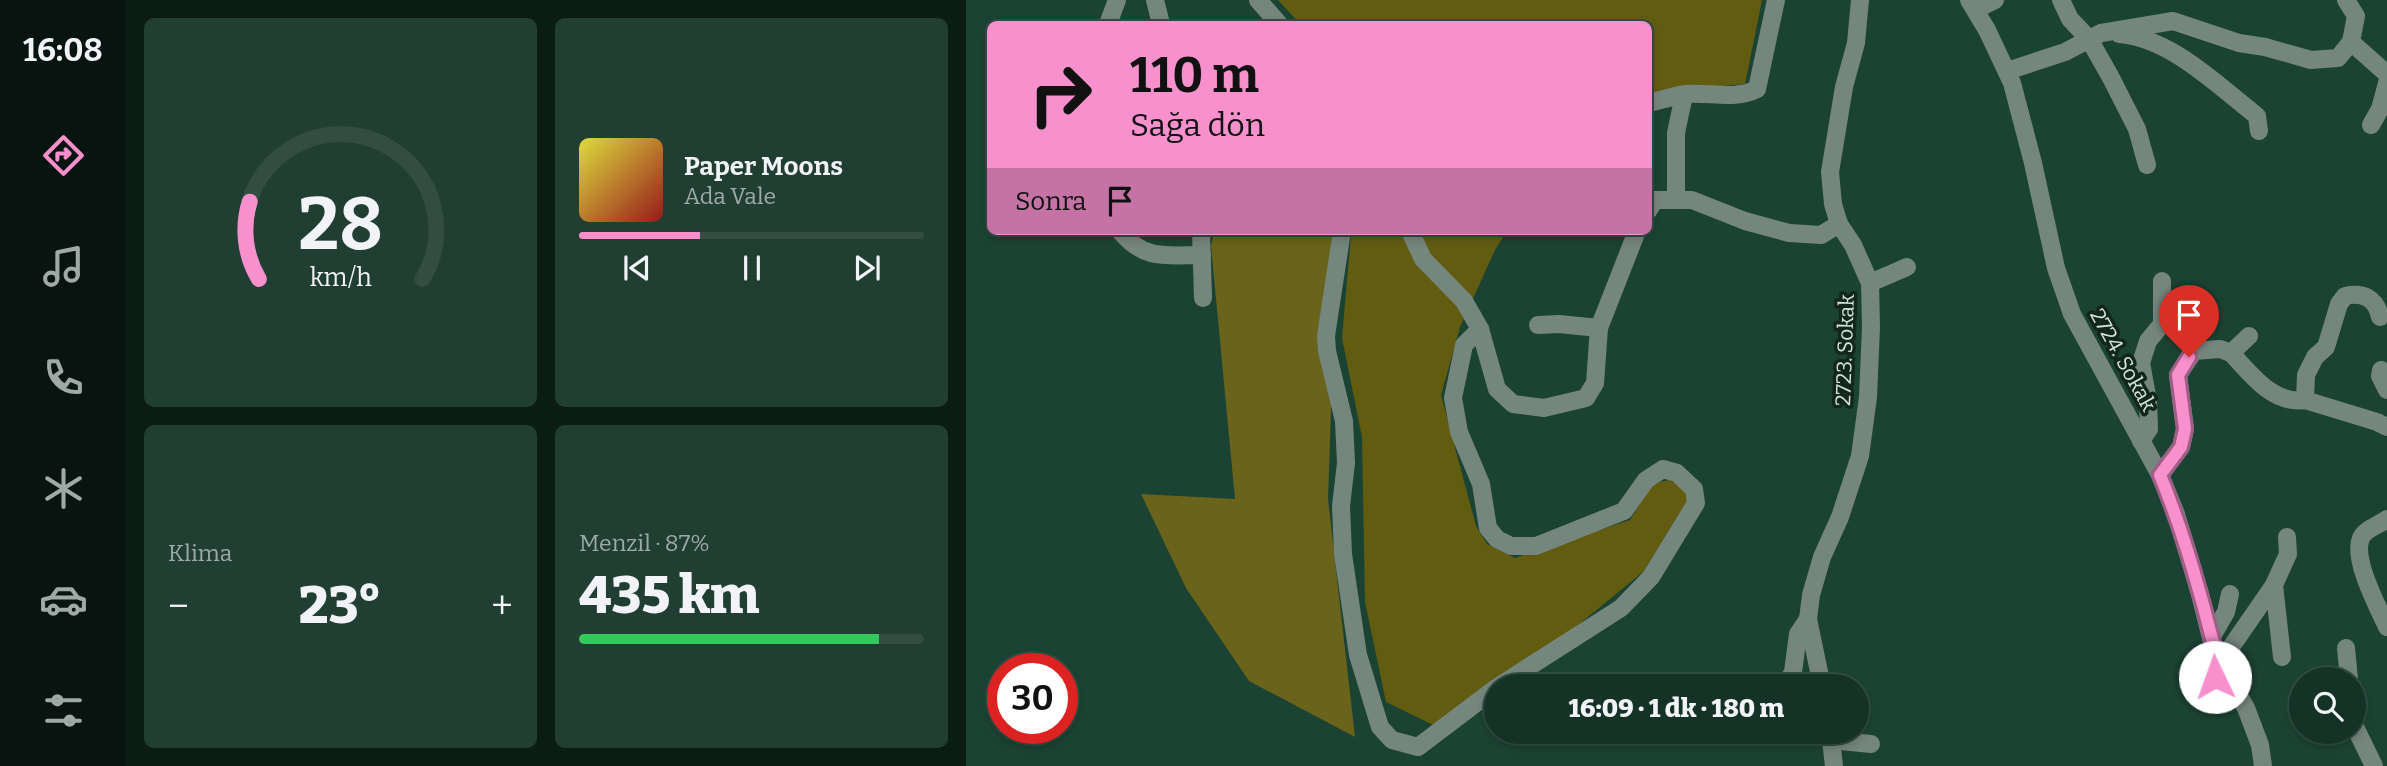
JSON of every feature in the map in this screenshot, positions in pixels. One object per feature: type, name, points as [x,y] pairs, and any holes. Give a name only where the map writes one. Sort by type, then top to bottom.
[{"type":"street","points":[[1109,21],[1117,0]]},
{"type":"street","points":[[1156,0],[1160,21]]},
{"type":"street","points":[[1258,0],[1276,21]]},
{"type":"street","points":[[1652,102],[1684,94],[1744,95],[1757,89],[1776,0]]},
{"type":"street","name":"2723. Sokak","points":[[1819,674],[1808,619],[1811,595],[1822,557],[1840,517],[1866,425],[1871,334],[1870,283],[1853,245],[1839,224],[1833,204],[1830,172],[1844,87],[1856,43],[1860,0]]},
{"type":"street","name":"2724. Sokak","points":[[1995,0],[1973,5],[2007,71],[2033,163],[2056,268],[2072,314],[2160,475],[2176,514],[2211,638],[2220,663],[2246,708],[2260,745],[2263,766]]},
{"type":"street","points":[[2061,0],[2070,19],[2095,36],[2137,129],[2147,164]]},
{"type":"street","points":[[2007,71],[2065,52],[2095,36],[2173,21],[2239,43],[2311,60],[2338,58],[2351,42],[2356,16],[2346,0]]},
{"type":"street","points":[[2095,36],[2135,35],[2178,56],[2257,116],[2259,131]]},
{"type":"street","points":[[2351,42],[2386,77],[2380,109],[2371,125]]},
{"type":"street","points":[[1676,200],[1676,134],[1684,94]]},
{"type":"street","points":[[1652,204],[1676,200],[1692,201],[1745,221],[1789,233],[1821,235],[1839,224]]},
{"type":"street","points":[[1123,235],[1131,245],[1158,256],[1202,255]]},
{"type":"street","points":[[1201,235],[1203,298]]},
{"type":"street","points":[[1341,235],[1326,351],[1343,421],[1346,463],[1341,506],[1350,612],[1358,655],[1375,714],[1380,727],[1392,740],[1418,747],[1484,697]]},
{"type":"street","points":[[1411,235],[1423,259],[1464,301],[1480,328],[1497,389],[1513,404],[1544,408],[1586,398],[1595,383],[1599,328],[1635,235]]},
{"type":"street","points":[[1870,283],[1906,267]]},
{"type":"street","points":[[2141,441],[2149,429],[2148,401],[2141,363],[2148,341],[2162,324],[2162,281]]},
{"type":"street","points":[[2305,401],[2306,375],[2315,357],[2326,347],[2334,315],[2345,296],[2353,294],[2370,298],[2380,317]]},
{"type":"street","points":[[1538,325],[1599,328]]},
{"type":"street","points":[[1480,328],[1464,345],[1452,398],[1459,432],[1481,484],[1488,528],[1497,540],[1511,546],[1536,546],[1624,511],[1646,480],[1663,469],[1677,473],[1694,489],[1696,503],[1651,577],[1621,608],[1517,674]]},
{"type":"street","points":[[2231,353],[2249,336]]},
{"type":"street","points":[[2160,475],[2181,447],[2185,429],[2178,375],[2194,351],[2220,349],[2231,353],[2259,383],[2278,397],[2293,402],[2305,401],[2387,427]]},
{"type":"street","points":[[2381,370],[2380,376],[2387,390]]},
{"type":"street","points":[[2387,519],[2367,531],[2360,539],[2360,555],[2370,590],[2387,627]]},
{"type":"street","points":[[2198,687],[2215,677],[2220,663],[2274,585],[2288,554],[2287,537]]},
{"type":"street","points":[[2274,585],[2281,657]]},
{"type":"street","points":[[2211,638],[2225,612],[2230,594]]},
{"type":"street","name":"2723. Sokak","points":[[1792,674],[1798,634],[1808,619]]},
{"type":"street","points":[[2347,648],[2348,667]]},
{"type":"street","points":[[1831,744],[1834,766]]},
{"type":"street","points":[[2363,744],[2374,766]]},
{"type":"shaded area","points":[[1278,0],[1762,0],[1745,84],[1652,94],[1652,21],[1297,21]]},
{"type":"shaded area","points":[[1213,235],[1337,235],[1328,499],[1355,737],[1249,681],[1186,588],[1141,494],[1235,499],[1211,246]]},
{"type":"shaded area","points":[[1352,235],[1504,235],[1460,327],[1441,395],[1476,526],[1487,544],[1515,558],[1630,520],[1652,484],[1669,480],[1684,487],[1688,499],[1644,571],[1572,630],[1508,674],[1484,674],[1484,690],[1433,725],[1386,702],[1365,602],[1362,437],[1342,338]]},
{"type":"route","points":[[2189,357],[2178,375],[2185,429],[2181,447],[2160,475],[2176,514],[2220,663],[2215,677]]}]
